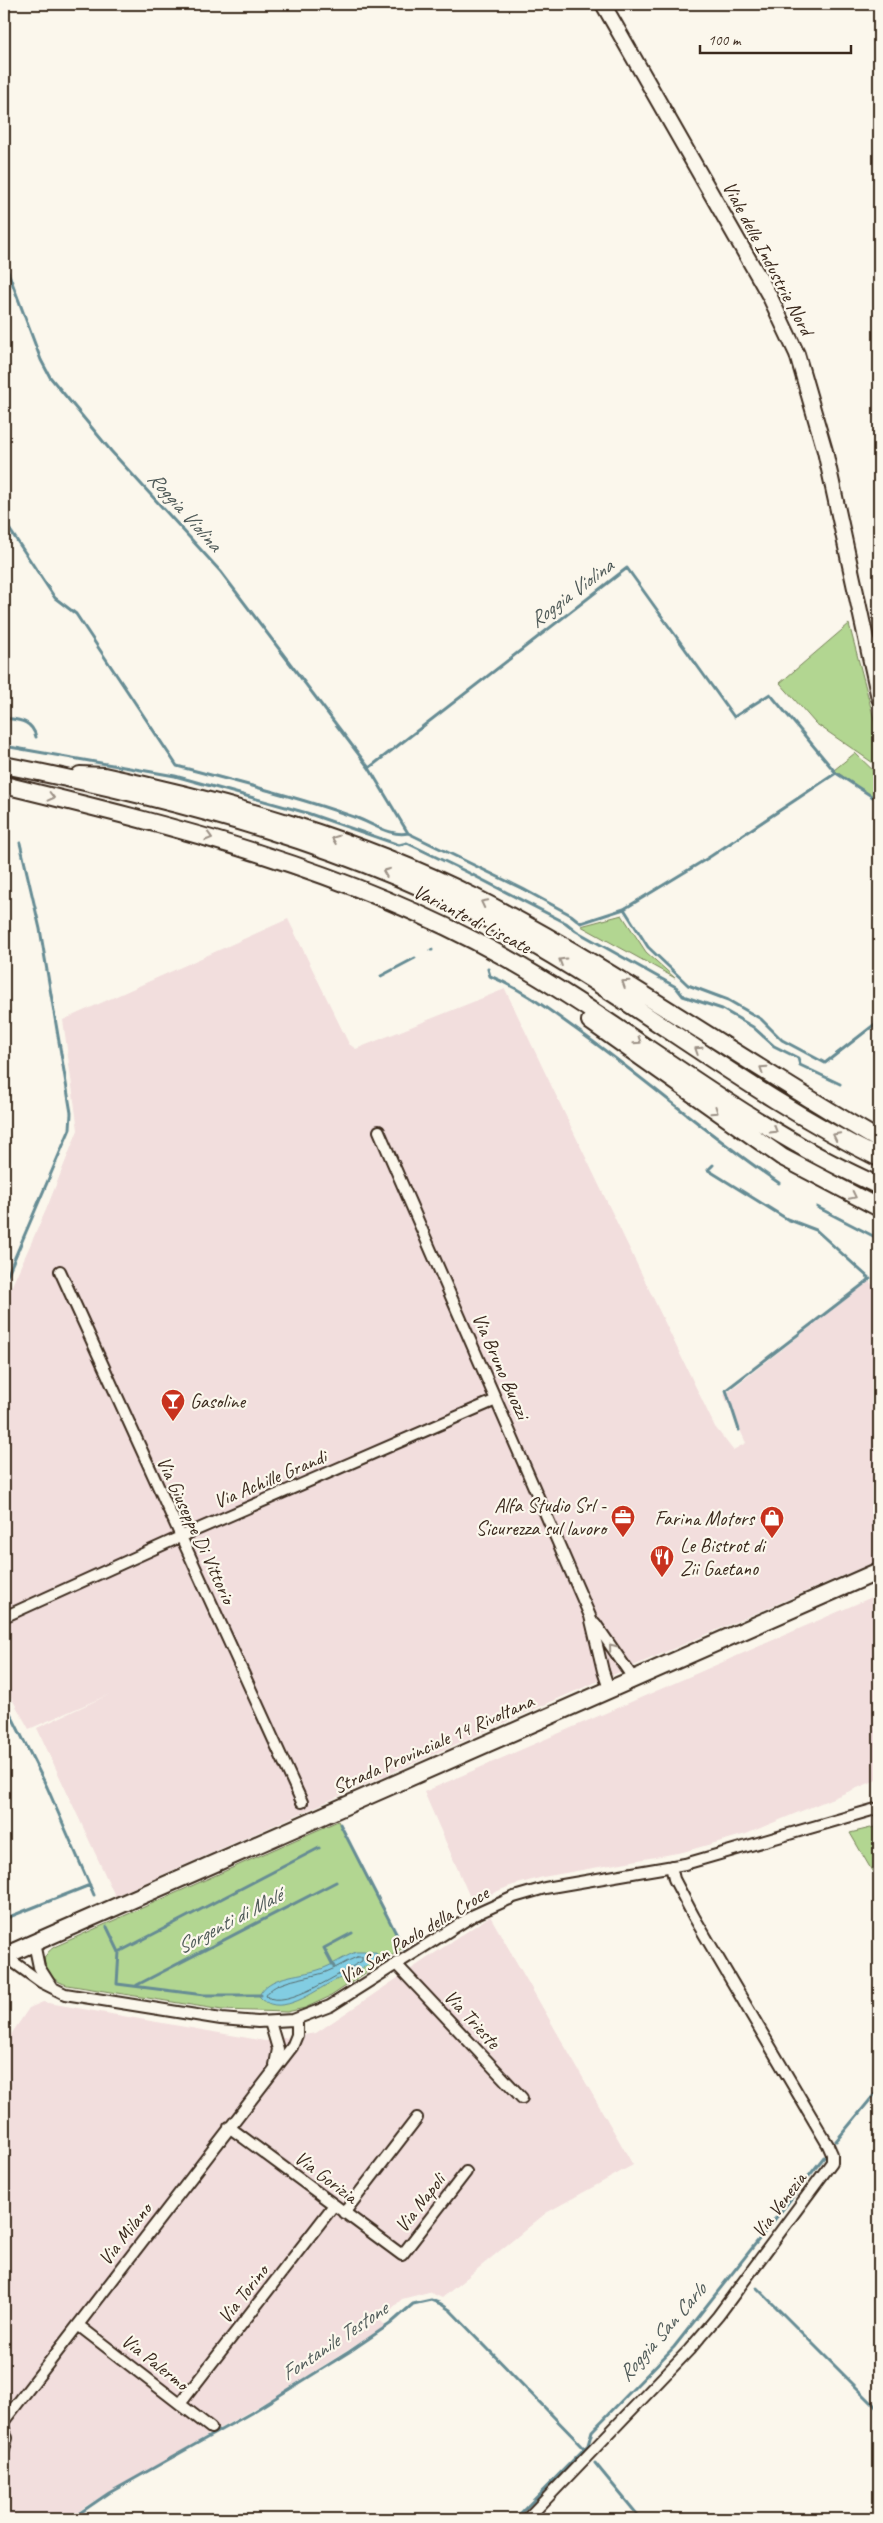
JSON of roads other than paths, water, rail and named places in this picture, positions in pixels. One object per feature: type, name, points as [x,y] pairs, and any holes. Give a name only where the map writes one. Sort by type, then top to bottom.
[{"type":"main road","name":"Viale delle Industrie Nord","points":[[603,4],[769,295],[796,354],[825,451],[879,698]]},
{"type":"main road","name":"Variante di Liscate","points":[[4,766],[45,774],[243,822],[316,846],[431,891],[490,920],[562,961],[809,1122],[879,1158]]},
{"type":"main road","points":[[45,774],[104,776],[199,797],[324,835],[423,873],[485,903],[594,962],[808,1098],[879,1140]]},
{"type":"main road","name":"Variante di Liscate","points":[[4,785],[168,825],[298,865],[404,907],[501,955],[579,1002],[796,1144],[879,1186]]},
{"type":"main road","points":[[298,865],[376,900],[518,973],[577,1012],[782,1157],[879,1208]]},
{"type":"main road","name":"Strada Provinciale 14 Rivoltana","points":[[4,1956],[879,1571]]},
{"type":"street","name":"Via Bruno Buozzi","points":[[379,1131],[590,1616],[609,1689]]},
{"type":"street","name":"Via Giuseppe Di Vittorio","points":[[60,1271],[302,1802]]},
{"type":"street","name":"Via Achille Grandi","points":[[4,1617],[180,1537],[496,1400]]},
{"type":"street","name":"Via Bruno Buozzi","points":[[590,1616],[622,1659],[633,1678]]},
{"type":"street","name":"Via San Paolo della Croce","points":[[4,1956],[53,1989],[65,1994],[221,2019],[270,2022],[297,2019],[330,2006],[474,1915],[514,1897],[545,1888],[671,1866],[759,1844],[879,1808]]},
{"type":"street","name":"Via Venezia","points":[[527,2519],[689,2350],[718,2316],[832,2162],[832,2154],[828,2145],[694,1917],[674,1879],[671,1866]]},
{"type":"street","points":[[34,1944],[39,1967],[53,1989]]},
{"type":"street","name":"Via Trieste","points":[[396,1964],[522,2098]]},
{"type":"street","name":"Via Milano","points":[[4,2421],[294,2044],[298,2031],[297,2019]]},
{"type":"street","points":[[270,2022],[278,2049],[274,2069]]},
{"type":"street","points":[[344,2213],[417,2118]]},
{"type":"street","name":"Via Gorizia","points":[[229,2128],[402,2255]]},
{"type":"street","name":"Via Napoli","points":[[402,2255],[466,2172]]},
{"type":"street","name":"Via Torino","points":[[180,2404],[334,2205]]},
{"type":"street","name":"Via Palermo","points":[[78,2325],[211,2428]]},
{"type":"street","points":[[4,2429],[7,2438],[4,2450]]},
{"type":"water","points":[[356,1952],[376,1952],[378,1957],[361,1969],[303,1998],[284,2005],[266,2002],[259,1996],[263,1989],[277,1980],[323,1968]]},
{"type":"waterway","name":"Roggia Violina","points":[[4,261],[41,360],[50,377],[111,451],[221,572],[369,768],[408,833]]},
{"type":"waterway","name":"Roggia Violina","points":[[4,521],[55,598],[76,614],[177,766],[312,803],[357,818],[389,832],[408,833],[523,889],[571,915],[581,923],[624,909],[708,858],[836,773]]},
{"type":"waterway","name":"Roggia Violina","points":[[369,768],[627,568],[734,717],[770,694],[836,773],[879,801]]},
{"type":"waterway","points":[[4,718],[20,720],[28,724],[36,737]]},
{"type":"waterway","points":[[4,746],[175,776],[307,813],[399,845],[407,843],[566,923],[576,931],[676,987],[683,996],[722,1009],[753,1027],[774,1046],[798,1058],[800,1065],[840,1084]]},
{"type":"waterway","points":[[4,1283],[70,1129],[71,1113],[40,929],[20,843]]},
{"type":"waterway","points":[[624,909],[648,947],[688,985],[728,1000],[761,1019],[782,1040],[825,1063],[879,1021]]},
{"type":"waterway","points":[[381,976],[415,958]]},
{"type":"waterway","points":[[488,969],[490,976],[502,981],[556,1015],[779,1183]]},
{"type":"waterway","points":[[713,1165],[708,1170],[787,1219],[816,1230],[870,1279],[726,1390],[739,1430]]},
{"type":"waterway","points":[[817,1207],[879,1239]]},
{"type":"waterway","points":[[4,1701],[47,1787],[94,1895]]},
{"type":"waterway","points":[[340,1824],[404,1949]]},
{"type":"waterway","name":"Sorgenti di Malé","points":[[119,1952],[319,1848]]},
{"type":"waterway","name":"Sorgenti di Malé","points":[[137,1985],[336,1882]]},
{"type":"waterway","points":[[4,1919],[90,1885]]},
{"type":"waterway","points":[[107,1927],[119,1952],[117,1984],[204,1995],[261,1995]]},
{"type":"waterway","points":[[334,1967],[324,1948],[352,1933]]},
{"type":"waterway","name":"Roggia San Carlo","points":[[836,2141],[879,2089]]},
{"type":"waterway","name":"Roggia San Carlo","points":[[515,2519],[588,2445],[592,2431],[674,2347],[824,2157]]},
{"type":"waterway","points":[[757,2288],[879,2410]]},
{"type":"waterway","name":"Fontanile Testone","points":[[71,2519],[109,2493],[251,2413],[349,2352],[390,2324],[413,2304],[431,2300],[450,2310],[584,2448]]},
{"type":"waterway","name":"Fontanile Testone","points":[[595,2463],[641,2519]]},
{"type":"place","name":"Gasoline","points":[[173,1422]]},
{"type":"place","name":"Alfa Studio Srl - Sicurezza sul lavoro","points":[[623,1538]]},
{"type":"place","name":"Farina Motors","points":[[772,1539]]},
{"type":"place","name":"Le Bistrot di Zii Gaetano","points":[[662,1578]]}]
